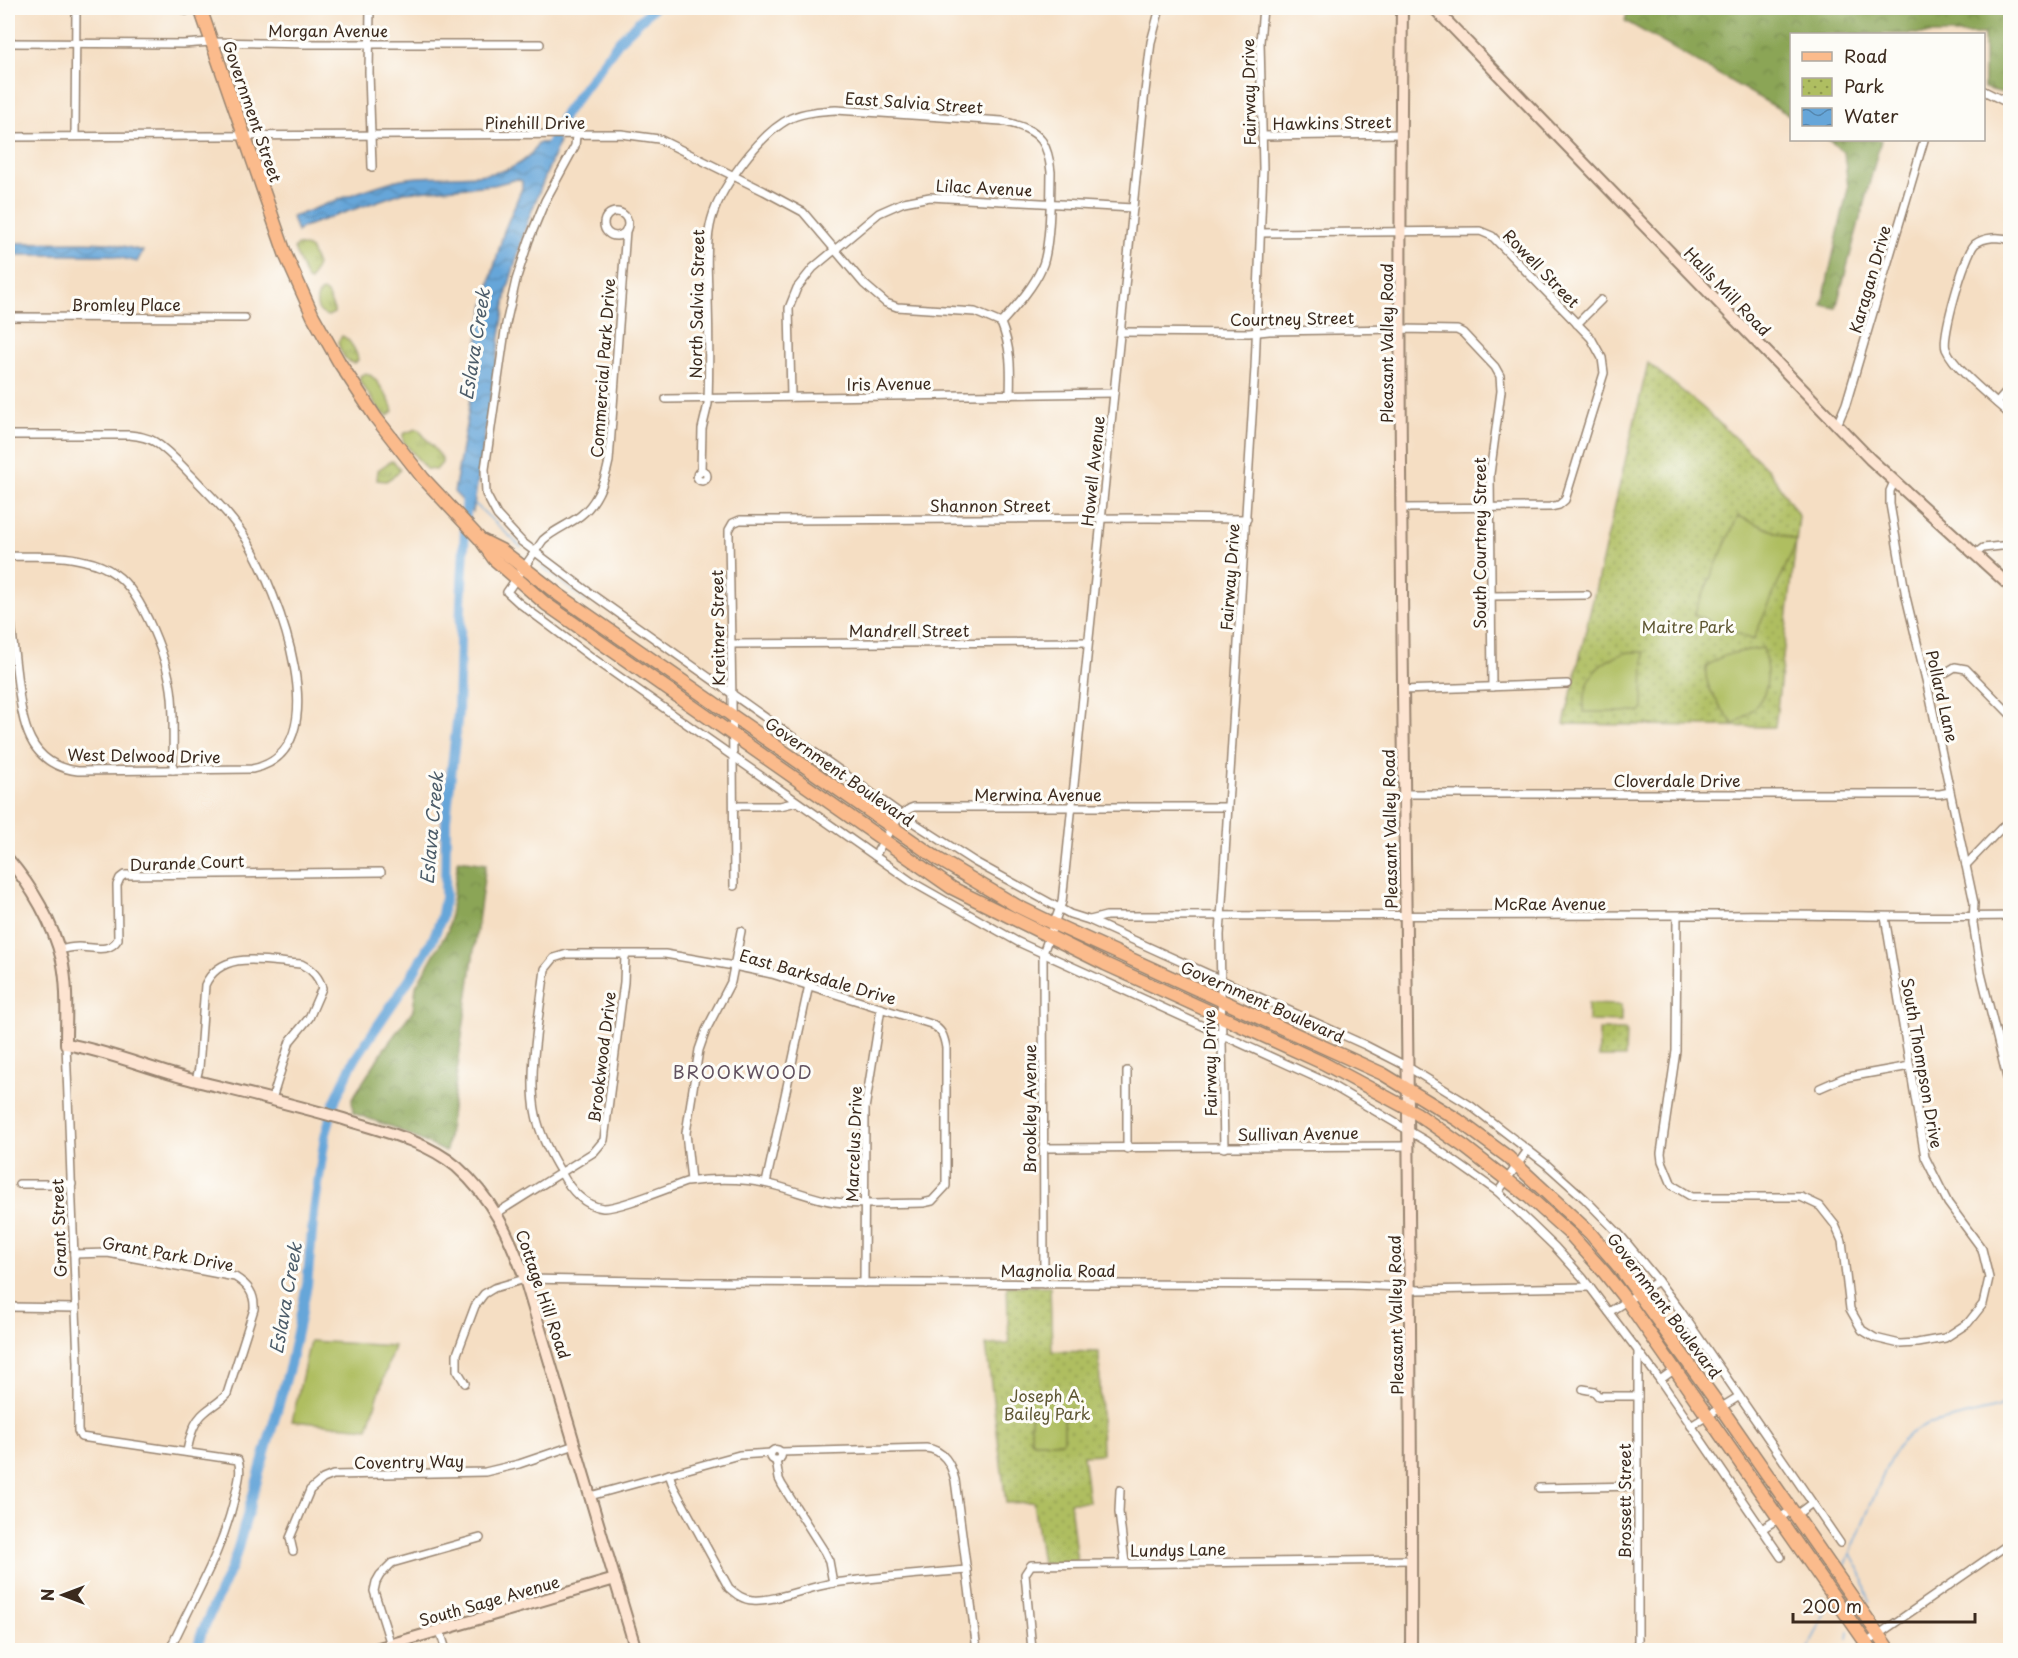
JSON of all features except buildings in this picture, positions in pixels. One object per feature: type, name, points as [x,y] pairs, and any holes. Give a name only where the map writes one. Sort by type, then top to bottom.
[{"type":"main road","name":"Government Street","points":[[200,8],[274,226]]},
{"type":"main road","name":"Government Boulevard","points":[[274,226],[313,316],[339,362],[401,451],[480,539],[494,559],[546,604],[952,888],[1004,915],[1052,930],[1221,1000],[1383,1074],[1458,1120],[1517,1166],[1590,1233],[1638,1293],[1889,1650]]},
{"type":"main road","name":"Government Boulevard","points":[[480,539],[501,550],[559,595],[892,828],[1105,964],[1323,1063],[1408,1108],[1507,1180],[1570,1234],[1627,1301],[1778,1517],[1864,1648]]},
{"type":"street","points":[[75,8],[75,136]]},
{"type":"street","points":[[370,8],[372,167]]},
{"type":"street","name":"Howell Avenue","points":[[1052,930],[1060,908],[1150,42],[1160,8]]},
{"type":"street","name":"Fairway Drive","points":[[1224,1148],[1221,916],[1257,332],[1261,233],[1260,42],[1263,8]]},
{"type":"street","name":"Pleasant Valley Road","points":[[1402,8],[1402,690],[1409,1130],[1412,1650]]},
{"type":"street","name":"Halls Mill Road","points":[[1434,8],[1837,425],[1894,482],[2010,586]]},
{"type":"street","name":"Morgan Avenue","points":[[8,43],[540,44]]},
{"type":"street","points":[[1985,92],[2010,104]]},
{"type":"street","name":"East Salvia Street","points":[[779,126],[796,116],[817,111],[836,110],[1002,121],[1026,128],[1043,143],[1051,171],[1049,204]]},
{"type":"street","name":"North Salvia Street","points":[[701,471],[702,429],[708,399],[709,229],[717,204],[735,176],[757,145],[779,126]]},
{"type":"street","name":"Pinehill Drive","points":[[8,137],[621,134],[659,139],[803,212],[864,284],[886,303],[897,307],[975,312],[1001,322]]},
{"type":"street","name":"Hawkins Street","points":[[1262,136],[1402,134]]},
{"type":"street","points":[[572,136],[575,146],[545,201],[529,240],[516,280],[506,324],[485,469],[486,494],[489,504],[497,515],[522,542],[535,552],[902,814],[975,862],[1070,914],[1089,920],[1365,1046],[1408,1068],[1471,1106],[1528,1150],[1585,1199],[1621,1236],[1689,1324],[1840,1543]]},
{"type":"street","name":"Karagan Drive","points":[[1837,425],[1846,404],[1924,141]]},
{"type":"street","name":"Lilac Avenue","points":[[791,397],[789,308],[792,298],[813,268],[879,213],[904,202],[930,197],[1133,208]]},
{"type":"street","points":[[1010,395],[1012,365],[1008,340],[1001,322],[1037,278],[1043,266],[1047,252],[1049,204]]},
{"type":"street","name":"Commercial Park Drive","points":[[517,579],[550,534],[580,517],[606,478],[626,230]]},
{"type":"street","name":"Rowell Street","points":[[1261,233],[1480,231],[1492,236],[1577,324],[1599,351],[1604,374],[1569,493],[1559,505],[1550,507],[1490,508]]},
{"type":"street","points":[[2010,240],[1995,238],[1976,243],[1970,250],[1944,337],[1944,343],[1955,364],[2010,415]]},
{"type":"street","points":[[1577,324],[1601,300]]},
{"type":"street","name":"Bromley Place","points":[[8,317],[245,318]]},
{"type":"street","name":"Courtney Street","points":[[1120,332],[1401,329]]},
{"type":"street","name":"South Courtney Street","points":[[1401,329],[1449,329],[1463,333],[1495,367],[1500,376],[1501,391],[1490,474],[1492,687]]},
{"type":"street","points":[[1997,403],[2010,388]]},
{"type":"street","name":"Iris Avenue","points":[[666,399],[1114,393]]},
{"type":"street","name":"West Delwood Drive","points":[[8,435],[129,435],[153,441],[168,452],[222,507],[246,539],[264,572],[290,642],[297,693],[296,726],[291,737],[272,763],[252,770],[78,771],[58,768],[44,757],[30,740],[21,712],[8,590]]},
{"type":"street","name":"Pollard Lane","points":[[1894,482],[1890,492],[1893,528],[1906,597],[1974,903],[1974,934],[1981,974],[2010,1090]]},
{"type":"street","points":[[1401,508],[1490,508]]},
{"type":"street","name":"Shannon Street","points":[[733,523],[740,520],[1247,519]]},
{"type":"street","name":"Kreitner Street","points":[[733,523],[729,530],[729,537],[734,756],[734,886]]},
{"type":"street","points":[[1975,554],[1983,548],[2010,545]]},
{"type":"street","points":[[8,556],[70,557],[87,561],[116,574],[126,585],[143,610],[164,657],[168,672],[172,696],[173,770]]},
{"type":"street","points":[[517,579],[507,592],[519,603],[594,659],[912,882],[1018,942],[1326,1082],[1409,1130],[1498,1192],[1555,1247],[1590,1287],[1660,1380],[1781,1557]]},
{"type":"street","points":[[1491,596],[1587,595]]},
{"type":"street","name":"Mandrell Street","points":[[731,644],[1088,642]]},
{"type":"street","points":[[1927,684],[1955,668],[1966,669],[2010,714]]},
{"type":"street","points":[[1402,690],[1567,684]]},
{"type":"street","name":"Cloverdale Drive","points":[[1403,794],[1940,794],[1950,792]]},
{"type":"street","points":[[734,806],[780,806],[797,802]]},
{"type":"street","name":"Merwina Avenue","points":[[902,814],[908,808],[914,807],[1227,807]]},
{"type":"street","points":[[875,856],[902,814]]},
{"type":"street","points":[[1966,865],[2010,819]]},
{"type":"street","name":"Grant Street","points":[[8,859],[40,904],[59,950],[64,974],[78,1431],[81,1437],[238,1460],[241,1468],[230,1517],[220,1547],[171,1645],[172,1650]]},
{"type":"street","name":"Durande Court","points":[[59,950],[74,947],[105,949],[115,943],[117,939],[117,885],[124,875],[381,872]]},
{"type":"street","name":"McRae Avenue","points":[[1089,920],[1106,916],[2010,916]]},
{"type":"street","name":"South Thompson Drive","points":[[1677,916],[1676,1051],[1661,1153],[1668,1179],[1677,1189],[1692,1197],[1801,1197],[1820,1206],[1835,1225],[1842,1241],[1850,1309],[1862,1330],[1875,1338],[1889,1342],[1925,1342],[1945,1338],[1968,1323],[1983,1304],[1989,1278],[1982,1249],[1944,1198],[1925,1157],[1885,917]]},
{"type":"street","name":"Brookley Avenue","points":[[1044,1284],[1043,953],[1052,930]]},
{"type":"street","points":[[691,1182],[686,1133],[699,1050],[706,1030],[728,992],[741,931]]},
{"type":"street","name":"East Barksdale Drive","points":[[567,954],[625,955],[665,954],[772,974],[931,1024],[944,1035],[945,1046],[944,1188],[932,1201],[923,1203],[836,1203],[766,1184],[723,1179],[691,1182],[617,1206],[600,1208],[591,1205],[575,1193],[561,1173],[539,1129],[533,1100],[532,1078],[545,969],[554,958],[567,954]]},
{"type":"street","name":"Brookwood Drive","points":[[497,1214],[594,1152],[604,1140],[624,982],[625,955]]},
{"type":"street","points":[[196,1080],[199,1068],[205,985],[210,973],[237,960],[301,964],[309,968],[321,982],[322,988],[302,1028],[290,1041],[272,1099]]},
{"type":"street","points":[[766,1184],[809,985]]},
{"type":"street","name":"Marcelus Drive","points":[[864,1283],[865,1109],[881,1008]]},
{"type":"street","points":[[66,1029],[83,1047]]},
{"type":"street","name":"Cottage Hill Road","points":[[66,1044],[395,1134],[446,1159],[488,1200],[514,1246],[525,1279],[636,1650]]},
{"type":"street","points":[[1821,1088],[1843,1078],[1910,1066]]},
{"type":"street","points":[[1127,1071],[1127,1149]]},
{"type":"street","name":"Sullivan Avenue","points":[[1043,1149],[1409,1146]]},
{"type":"street","points":[[1498,1192],[1528,1150]]},
{"type":"street","points":[[19,1184],[72,1184]]},
{"type":"street","name":"Grant Park Drive","points":[[74,1254],[108,1253],[235,1277],[245,1283],[251,1292],[255,1301],[254,1309],[227,1394],[196,1421],[187,1451]]},
{"type":"street","name":"Magnolia Road","points":[[465,1383],[457,1370],[458,1354],[475,1306],[484,1294],[494,1288],[525,1279],[1351,1285],[1416,1290],[1590,1287]]},
{"type":"street","points":[[1609,1312],[1658,1281]]},
{"type":"street","points":[[8,1307],[76,1308]]},
{"type":"street","points":[[1671,1337],[1689,1324]]},
{"type":"street","name":"Brossett Street","points":[[1638,1352],[1638,1650]]},
{"type":"street","points":[[1660,1380],[1675,1370]]},
{"type":"street","points":[[1583,1389],[1594,1391],[1598,1396],[1638,1396]]},
{"type":"street","points":[[1691,1426],[1738,1397]]},
{"type":"street","name":"Coventry Way","points":[[293,1551],[290,1538],[310,1490],[323,1479],[333,1475],[486,1472],[519,1464],[575,1445]]},
{"type":"street","points":[[590,1496],[739,1455],[771,1453],[776,1449],[781,1452],[932,1449],[948,1461],[955,1480],[977,1650]]},
{"type":"street","points":[[776,1460],[780,1458],[781,1452]]},
{"type":"street","points":[[771,1453],[771,1457],[776,1460],[782,1485],[829,1561],[833,1583]]},
{"type":"street","points":[[669,1474],[674,1488],[729,1588],[737,1595],[754,1600],[833,1583],[967,1570]]},
{"type":"street","points":[[1539,1488],[1637,1486]]},
{"type":"street","points":[[1120,1490],[1119,1512],[1125,1563]]},
{"type":"street","points":[[1762,1529],[1778,1517],[1812,1503]]},
{"type":"street","points":[[391,1645],[374,1591],[380,1575],[392,1563],[480,1538]]},
{"type":"street","points":[[1864,1648],[1878,1635],[2010,1543]]},
{"type":"street","name":"Lundys Lane","points":[[1032,1650],[1025,1574],[1031,1565],[1412,1560]]},
{"type":"street","name":"South Sage Avenue","points":[[372,1650],[615,1579]]},
{"type":"street","points":[[440,1631],[446,1650]]},
{"type":"green space","points":[[1628,8],[2010,8],[2010,95],[1985,88],[1985,33],[1790,33],[1790,115],[1625,21]]},
{"type":"green space","points":[[1829,141],[1881,141],[1836,308],[1822,305],[1848,188],[1844,152]]},
{"type":"green space","points":[[297,245],[310,248],[317,265],[310,281],[307,280],[294,249]]},
{"type":"green space","points":[[323,291],[327,294],[334,310],[334,313],[328,316],[317,307],[318,296]]},
{"type":"green space","points":[[342,336],[354,349],[358,360],[355,363],[348,361],[342,352],[338,342]]},
{"type":"green space","name":"Maitre Park","points":[[1648,363],[1702,407],[1768,469],[1799,516],[1775,727],[1564,724]]},
{"type":"green space","points":[[365,373],[378,383],[389,401],[393,411],[388,416],[382,413],[360,382],[360,376]]},
{"type":"green space","points":[[416,429],[442,458],[442,463],[436,470],[426,469],[403,441],[403,434]]},
{"type":"green space","points":[[391,461],[400,469],[397,474],[386,481],[377,480],[378,470]]},
{"type":"green space","points":[[1738,516],[1797,541],[1753,640],[1694,614]]},
{"type":"green space","points":[[1763,648],[1767,674],[1764,692],[1760,701],[1734,725],[1711,691],[1706,667],[1725,656]]},
{"type":"green space","points":[[1629,652],[1644,652],[1643,709],[1640,712],[1583,712],[1586,690],[1594,673],[1608,660]]},
{"type":"green space","points":[[458,860],[486,864],[446,1152],[392,1127],[353,1113],[352,1099],[384,1049],[413,1010],[416,986],[448,930]]},
{"type":"green space","points":[[1588,1004],[1621,1005],[1621,1022],[1588,1021]]},
{"type":"green space","points":[[1599,1030],[1626,1030],[1625,1057],[1599,1057]]},
{"type":"green space","name":"Joseph A. Bailey Park","points":[[1007,1286],[1050,1286],[1052,1351],[1099,1352],[1102,1454],[1083,1455],[1089,1502],[1070,1502],[1077,1563],[1042,1564],[1033,1502],[1006,1503],[986,1345],[1009,1344]]},
{"type":"green space","points":[[310,1341],[394,1346],[368,1428],[292,1421]]},
{"type":"green space","points":[[1034,1412],[1064,1414],[1064,1439],[1061,1442],[1033,1442],[1031,1415]]},
{"type":"water","points":[[559,142],[528,220],[507,291],[473,512],[454,492],[479,333],[491,278],[504,231],[522,188],[522,181],[517,179],[494,185],[404,192],[303,227],[297,232],[292,217],[401,179],[495,173],[513,167],[527,158],[538,143]]},
{"type":"water","points":[[8,243],[111,243],[143,251],[137,262],[109,255],[8,255]]},
{"type":"waterway","name":"Eslava Creek","points":[[546,155],[564,115],[620,40],[653,8]]},
{"type":"waterway","name":"Eslava Creek","points":[[197,1650],[201,1634],[235,1558],[290,1365],[307,1285],[314,1211],[325,1137],[334,1103],[353,1062],[410,978],[433,939],[441,919],[445,898],[446,819],[458,713],[467,492]]},
{"type":"waterway","points":[[473,502],[521,547]]},
{"type":"waterway","points":[[539,564],[586,601]]},
{"type":"waterway","points":[[1843,1571],[1887,1466],[1897,1447],[1909,1434],[1927,1425],[1997,1408],[2010,1401]]},
{"type":"waterway","points":[[1851,1554],[1862,1574],[1871,1602]]},
{"type":"waterway","points":[[1808,1650],[1829,1603]]},
{"type":"waterway","points":[[1848,1639],[1849,1632]]},
{"type":"district","name":"BROOKWOOD","points":[[743,1071]]}]
